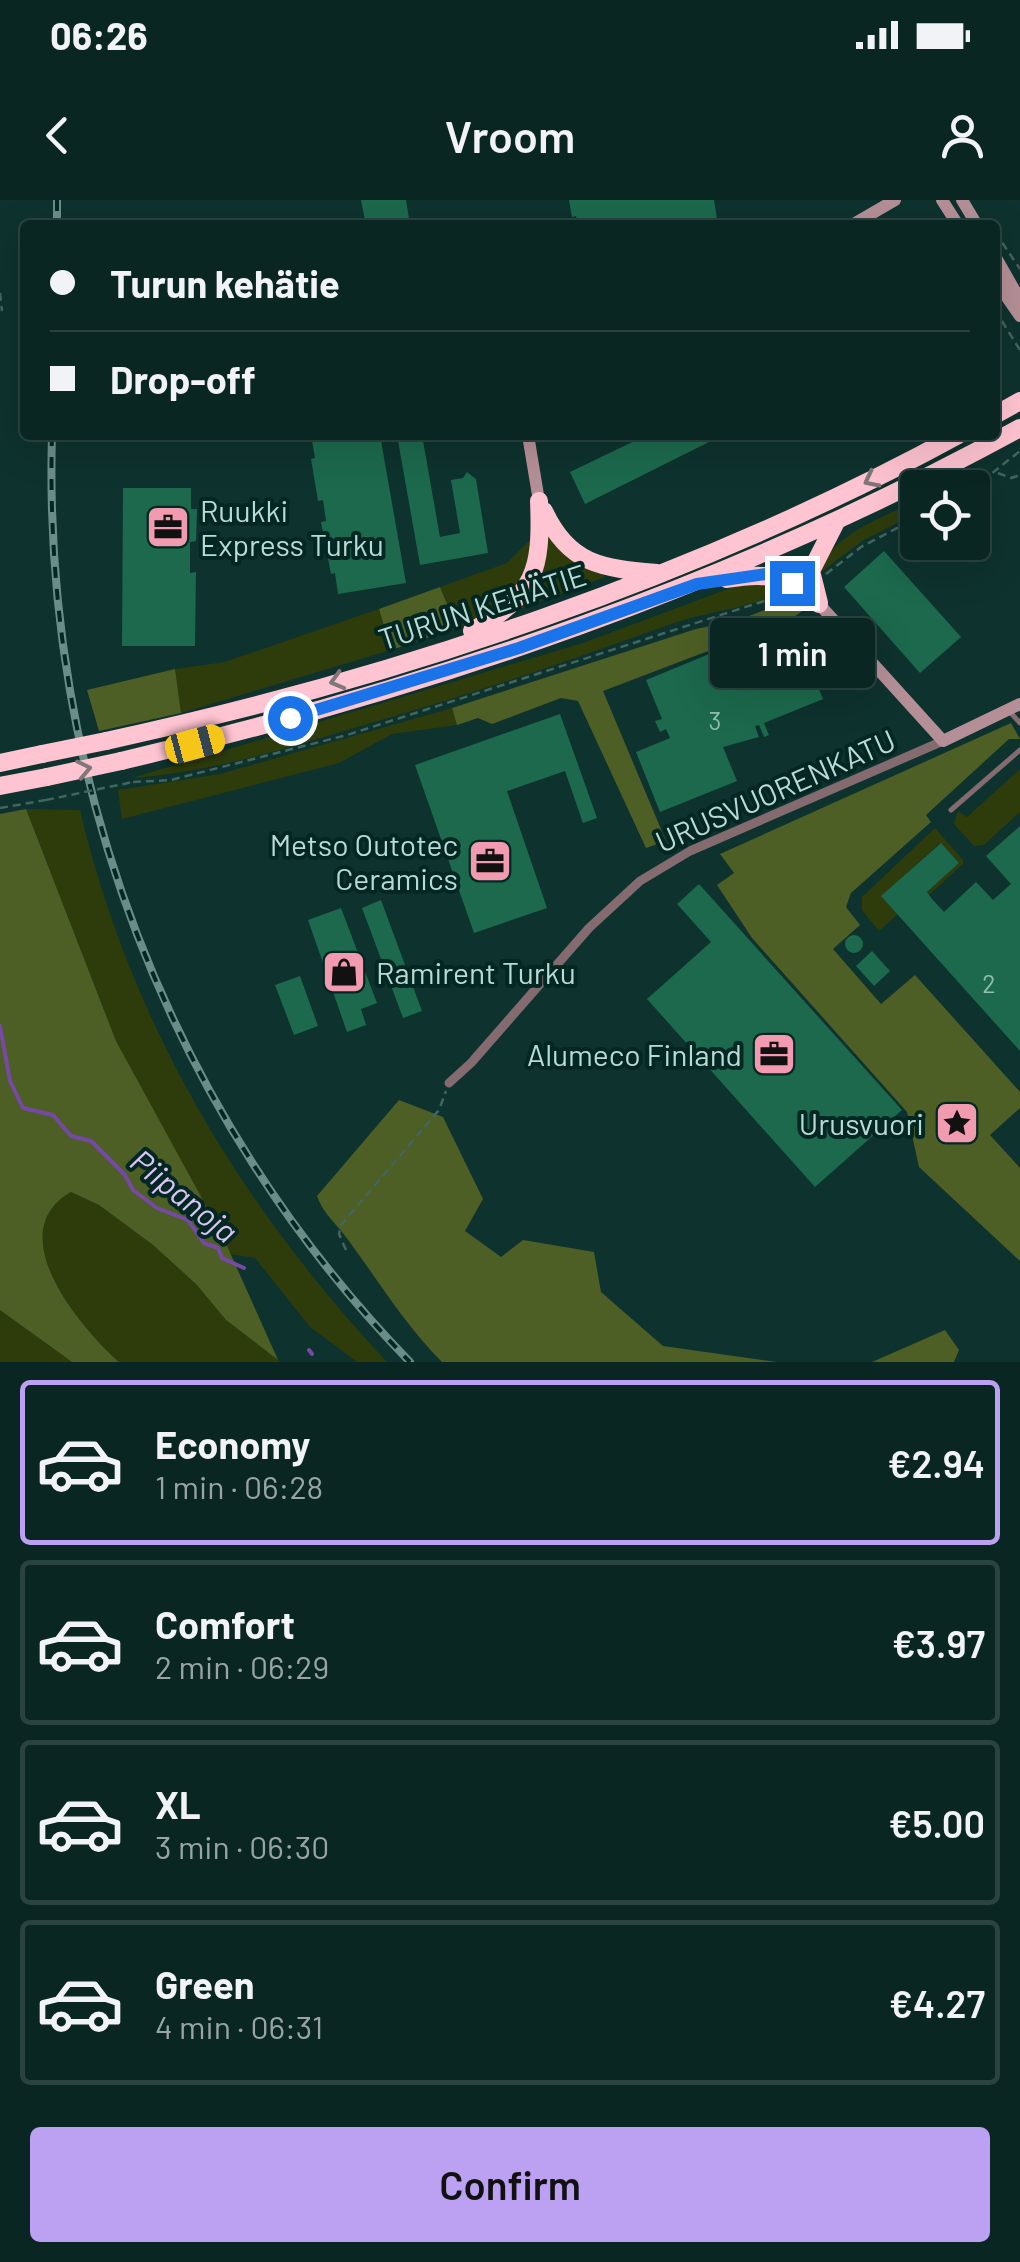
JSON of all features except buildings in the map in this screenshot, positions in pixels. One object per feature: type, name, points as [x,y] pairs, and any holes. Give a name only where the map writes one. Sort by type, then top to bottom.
[{"type":"highway","name":"TURUN KEHÄTIE","points":[[0,762],[260,704],[438,650],[662,573],[834,499],[948,440]]},
{"type":"highway","name":"TURUN KEHÄTIE","points":[[0,786],[121,761],[290,718],[594,623],[697,584],[836,522],[997,440]]},
{"type":"highway","points":[[539,501],[557,535],[586,561],[608,569],[662,573]]},
{"type":"highway","points":[[438,650],[507,610],[525,591],[539,558],[539,501]]},
{"type":"highway","points":[[819,604],[811,571],[836,522]]},
{"type":"highway","points":[[697,584],[766,574],[792,583],[819,604]]},
{"type":"street","points":[[860,220],[894,200]]},
{"type":"street","points":[[1000,265],[1020,300]]},
{"type":"street","points":[[1000,287],[1020,316]]},
{"type":"street","points":[[529,440],[539,501]]},
{"type":"street","points":[[819,604],[943,742]]},
{"type":"street","name":"URUSVUORENKATU","points":[[448,1083],[589,928],[640,882],[690,852],[1014,707]]},
{"type":"lane","points":[[400,662],[406,684]]},
{"type":"lane","points":[[1014,707],[1020,723]]},
{"type":"lane","points":[[951,810],[1020,750]]},
{"type":"path","points":[[1000,239],[1020,269]]},
{"type":"path","points":[[0,293],[2,311]]},
{"type":"path","points":[[1000,318],[1020,350]]},
{"type":"path","points":[[990,477],[1020,452]]},
{"type":"path","points":[[997,473],[1011,478],[1020,474]]},
{"type":"path","points":[[824,575],[860,547],[900,526]]},
{"type":"path","points":[[0,808],[133,782],[171,780],[347,735],[537,677],[706,617],[766,603],[788,592]]},
{"type":"path","points":[[346,1250],[339,1234],[340,1224],[439,1110],[448,1083]]},
{"type":"green space","points":[[900,508],[900,522],[862,541],[820,573],[825,559],[846,537]]},
{"type":"green space","points":[[548,533],[605,577],[520,609],[545,560]]},
{"type":"green space","points":[[533,537],[528,569],[511,594],[486,614],[457,628],[440,587],[507,563]]},
{"type":"green space","points":[[752,580],[787,590],[304,743],[219,765],[132,778],[583,643]]},
{"type":"green space","points":[[440,587],[457,628],[391,650],[379,609]]},
{"type":"green space","points":[[790,600],[805,609],[790,620],[603,691],[666,841],[646,848],[578,701],[561,698],[492,724],[478,718],[457,725],[452,708],[696,629],[739,620]]},
{"type":"green space","points":[[379,609],[391,650],[181,713],[175,669],[225,662]]},
{"type":"green space","points":[[175,669],[181,713],[99,731],[87,690]]},
{"type":"green space","points":[[452,708],[457,725],[392,734],[339,763],[122,819],[118,790],[220,774]]},
{"type":"green space","points":[[1011,723],[1020,739],[1009,739],[926,815],[931,822],[851,893],[846,907],[860,925],[833,949],[881,1004],[915,975],[1020,1092],[1020,1108],[990,1135],[1020,1168],[1020,1261],[919,1167],[907,1112],[752,938],[717,885],[734,873],[720,854]]},
{"type":"green space","points":[[1020,769],[1020,812],[984,845],[974,846],[954,824],[958,811],[967,817]]},
{"type":"green space","points":[[26,809],[80,810],[101,888],[128,963],[197,1106],[284,1239],[387,1362],[357,1362],[310,1327],[255,1258],[230,1254],[116,1041]]},
{"type":"green space","points":[[26,809],[116,1041],[223,1237],[278,1360],[226,1320],[196,1284],[153,1245],[99,1205],[71,1192],[51,1210],[43,1231],[45,1255],[68,1304],[119,1362],[72,1362],[0,1310],[0,814]]},
{"type":"green space","points":[[935,828],[963,864],[929,895],[927,892],[959,863],[940,843],[882,896],[898,914],[879,931],[862,910],[862,897]]},
{"type":"green space","points":[[399,1100],[443,1117],[483,1199],[465,1231],[501,1257],[523,1240],[594,1252],[601,1292],[663,1346],[777,1362],[442,1362],[405,1319],[317,1196]]},
{"type":"green space","points":[[71,1192],[99,1205],[153,1245],[196,1284],[226,1320],[281,1362],[119,1362],[68,1303],[45,1255],[43,1231],[51,1210]]},
{"type":"green space","points":[[0,1310],[72,1362],[0,1362]]},
{"type":"green space","points":[[945,1330],[959,1350],[954,1362],[872,1362]]},
{"type":"waterway","name":"Piipanoja","points":[[0,1026],[10,1081],[23,1108],[53,1115],[71,1136],[91,1141],[125,1175],[133,1190],[157,1208],[188,1220],[204,1243],[218,1248],[222,1258],[244,1268]]},
{"type":"waterway","name":"Piipanoja","points":[[309,1350],[312,1354]]},
{"type":"railway","points":[[57,200],[57,220]]},
{"type":"railway","points":[[52,440],[55,563],[70,690],[98,814],[137,935],[189,1051],[251,1161],[325,1265],[410,1362]]},
{"type":"place","name":"Ruukki Express Turku","points":[[168,527]]},
{"type":"place","name":"Metso Outotec Ceramics","points":[[490,861]]},
{"type":"place","name":"Ramirent Turku","points":[[344,972]]},
{"type":"place","name":"Alumeco Finland","points":[[774,1054]]},
{"type":"place","name":"Urusvuori","points":[[957,1123]]},
{"type":"route","points":[[290,718],[519,648],[697,584],[752,574],[766,574],[792,583]]}]
